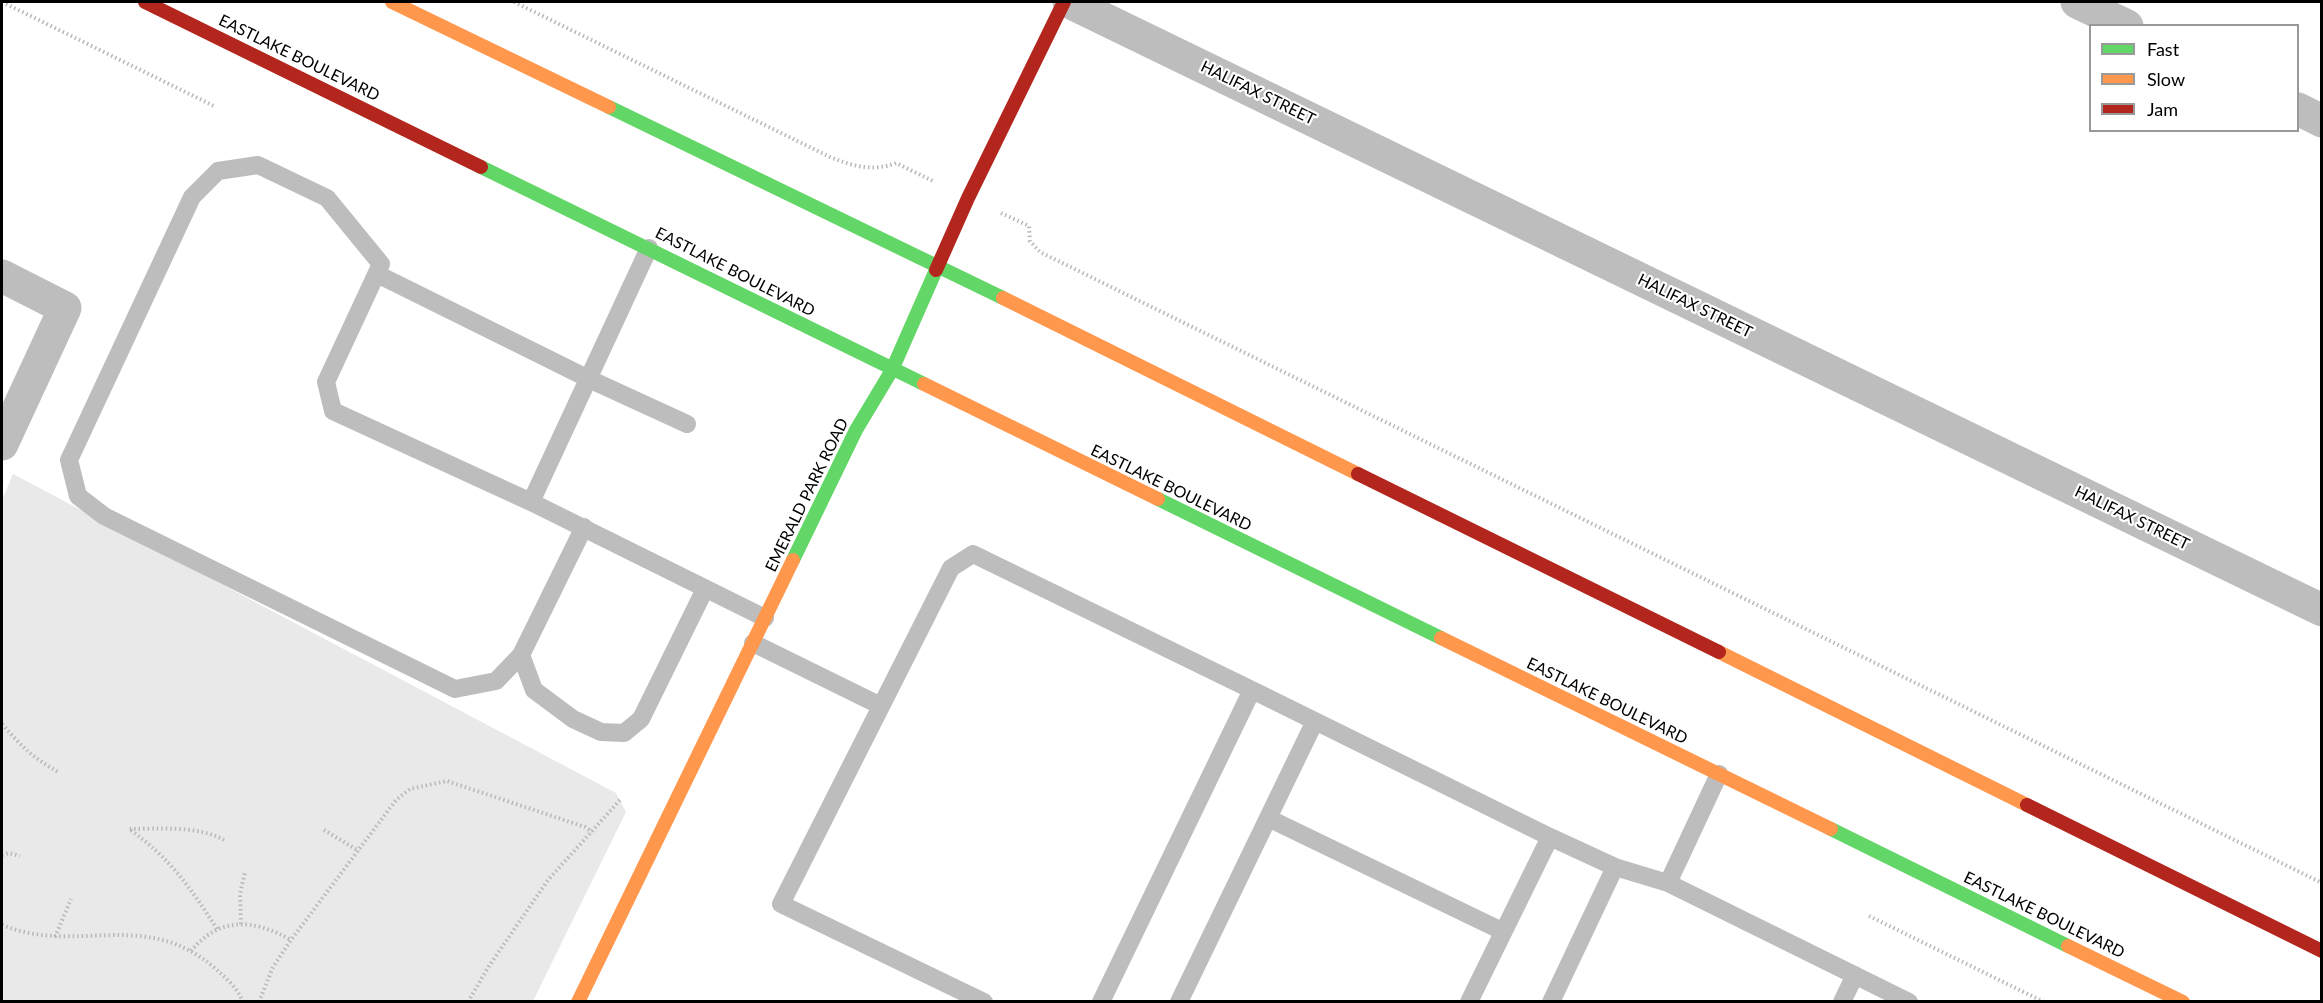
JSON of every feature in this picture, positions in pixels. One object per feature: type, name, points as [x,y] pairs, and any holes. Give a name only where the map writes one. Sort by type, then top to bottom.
[{"type":"main road","name":"EASTLAKE BOULEVARD","points":[[145,2],[2183,1002]]},
{"type":"main road","points":[[392,2],[939,266],[2322,951]]},
{"type":"main road","name":"EMERALD PARK ROAD","points":[[578,1002],[856,430],[892,369],[968,198],[1064,2]]},
{"type":"street","name":"HALIFAX STREET","points":[[1069,2],[2322,610]]},
{"type":"street","points":[[2077,2],[2123,24]]},
{"type":"street","points":[[2299,110],[2322,121]]},
{"type":"street","points":[[2,276],[65,308],[2,444]]},
{"type":"lane","points":[[584,527],[521,655],[496,681],[454,689],[104,516],[78,496],[69,460],[192,197],[218,171],[258,165],[327,198],[381,264],[326,382],[333,411],[584,527],[765,618]]},
{"type":"lane","points":[[531,502],[649,248]]},
{"type":"lane","points":[[377,274],[687,424]]},
{"type":"lane","points":[[984,1002],[781,904],[951,568],[973,554],[1550,837],[1615,867],[1668,883],[1909,1002]]},
{"type":"lane","points":[[521,655],[534,690],[573,719],[601,732],[624,733],[641,718],[705,589]]},
{"type":"lane","points":[[753,643],[880,706]]},
{"type":"lane","points":[[1101,1002],[1252,690]]},
{"type":"lane","points":[[1179,1002],[1315,721]]},
{"type":"lane","points":[[1668,883],[1719,774]]},
{"type":"lane","points":[[1268,818],[1502,931]]},
{"type":"lane","points":[[1468,1002],[1550,837]]},
{"type":"lane","points":[[1551,1002],[1615,867]]},
{"type":"lane","points":[[1842,1002],[1855,975]]},
{"type":"path","points":[[2,2],[216,107]]},
{"type":"path","points":[[514,2],[830,157],[859,168],[881,167],[896,163],[924,176]]},
{"type":"path","points":[[1021,223],[1029,226],[1030,241],[1040,252],[1272,369],[2322,884]]},
{"type":"path","points":[[2,724],[23,749],[60,773]]},
{"type":"path","points":[[259,1002],[273,968],[291,940],[404,793],[410,789],[440,781],[455,783],[585,827],[592,832]]},
{"type":"path","points":[[468,1002],[489,966],[548,880],[620,800]]},
{"type":"path","points":[[217,929],[176,870],[160,853],[129,829],[195,831],[215,835],[224,840]]},
{"type":"path","points":[[324,830],[359,851]]},
{"type":"path","points":[[2,855],[9,853],[20,856]]},
{"type":"path","points":[[241,924],[240,894],[245,872]]},
{"type":"path","points":[[55,937],[71,899]]},
{"type":"path","points":[[1869,916],[2044,1002]]},
{"type":"path","points":[[191,951],[201,939],[217,929],[241,924],[265,927],[291,940]]},
{"type":"path","points":[[2,925],[55,937],[132,934],[165,940],[191,951],[208,963],[229,981],[243,1002]]},
{"type":"shaded area","points":[[13,474],[616,793],[626,812],[533,1001],[2,1002],[2,500]]},
{"type":"traffic: fast","points":[[609,107],[1003,298]]},
{"type":"traffic: fast","points":[[481,167],[924,384]]},
{"type":"traffic: fast","points":[[793,560],[856,430],[892,370],[936,270]]},
{"type":"traffic: fast","points":[[1158,499],[1441,638]]},
{"type":"traffic: fast","points":[[1831,829],[2068,946]]},
{"type":"traffic: slow","points":[[392,2],[609,107]]},
{"type":"traffic: slow","points":[[1003,298],[1358,474]]},
{"type":"traffic: slow","points":[[924,384],[1158,499]]},
{"type":"traffic: slow","points":[[578,1002],[793,560]]},
{"type":"traffic: slow","points":[[1441,638],[1831,829]]},
{"type":"traffic: slow","points":[[1719,652],[2027,805]]},
{"type":"traffic: slow","points":[[2068,946],[2183,1002]]},
{"type":"traffic: jam","points":[[145,2],[481,167]]},
{"type":"traffic: jam","points":[[936,270],[968,198],[1064,2]]},
{"type":"traffic: jam","points":[[1358,474],[1719,652]]},
{"type":"traffic: jam","points":[[2027,805],[2322,951]]}]
